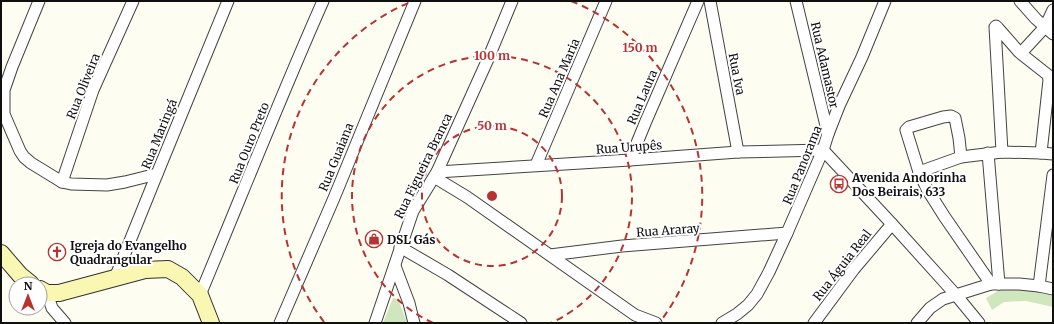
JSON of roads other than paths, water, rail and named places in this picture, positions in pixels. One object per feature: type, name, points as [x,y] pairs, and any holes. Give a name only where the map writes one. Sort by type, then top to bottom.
[{"type":"street","points":[[39,1],[4,90],[2,115],[24,158],[62,182],[71,184],[107,185],[157,174]]},
{"type":"street","name":"Rua Oliveira","points":[[62,182],[93,90],[133,1]]},
{"type":"street","name":"Rua Maringá","points":[[115,278],[228,1]]},
{"type":"street","name":"Rua Ouro Preto","points":[[200,295],[323,1]]},
{"type":"street","name":"Rua Guaiana","points":[[280,323],[334,198],[415,1]]},
{"type":"street","name":"Rua Figueira Branca","points":[[375,323],[413,211],[436,175],[488,59],[512,1]]},
{"type":"street","name":"Rua Ana Maria","points":[[536,165],[606,1]]},
{"type":"street","name":"Rua Laura","points":[[630,160],[698,1]]},
{"type":"street","name":"Rua Iva","points":[[710,1],[738,152]]},
{"type":"street","name":"Rua Adamastor","points":[[796,1],[828,134]]},
{"type":"street","name":"Rua Panorama","points":[[722,323],[748,305],[757,294],[769,272],[823,150],[828,134],[885,1]]},
{"type":"street","points":[[1020,1],[1049,31]]},
{"type":"street","points":[[1021,53],[1049,31],[1053,10]]},
{"type":"street","points":[[1002,152],[995,26],[1021,53],[1049,76],[1041,153]]},
{"type":"street","points":[[961,156],[959,138],[954,118],[951,116],[909,127],[906,131],[919,172],[927,189],[944,216],[995,284]]},
{"type":"street","points":[[823,150],[892,224],[956,295],[979,323]]},
{"type":"street","name":"Rua Urupês","points":[[436,175],[536,165],[738,152],[823,150]]},
{"type":"street","points":[[919,172],[961,156],[1002,152],[1053,154]]},
{"type":"street","points":[[988,153],[995,284]]},
{"type":"street","points":[[436,175],[635,315],[656,323]]},
{"type":"street","points":[[1040,286],[1053,175]]},
{"type":"street","name":"Rua Águia Real","points":[[814,323],[854,269],[892,224]]},
{"type":"street","name":"Rua Araray","points":[[550,255],[622,246],[787,233]]},
{"type":"street","points":[[400,247],[448,275],[521,323]]},
{"type":"street","points":[[1,253],[21,276]]},
{"type":"street","points":[[395,266],[409,303],[414,323]]},
{"type":"street","points":[[48,292],[59,293],[145,270],[168,269],[182,277],[200,295],[211,323]]},
{"type":"street","points":[[917,323],[930,308],[943,300],[995,284],[1019,284],[1053,288]]},
{"type":"street","points":[[48,300],[52,308],[65,323]]},
{"type":"place","name":"Avenida Andorinha Dos Beirais, 633","points":[[839,184]]},
{"type":"place","name":"DSL Gás","points":[[374,239]]},
{"type":"place","name":"Igreja do Evangelho Quadrangular","points":[[57,252]]}]
